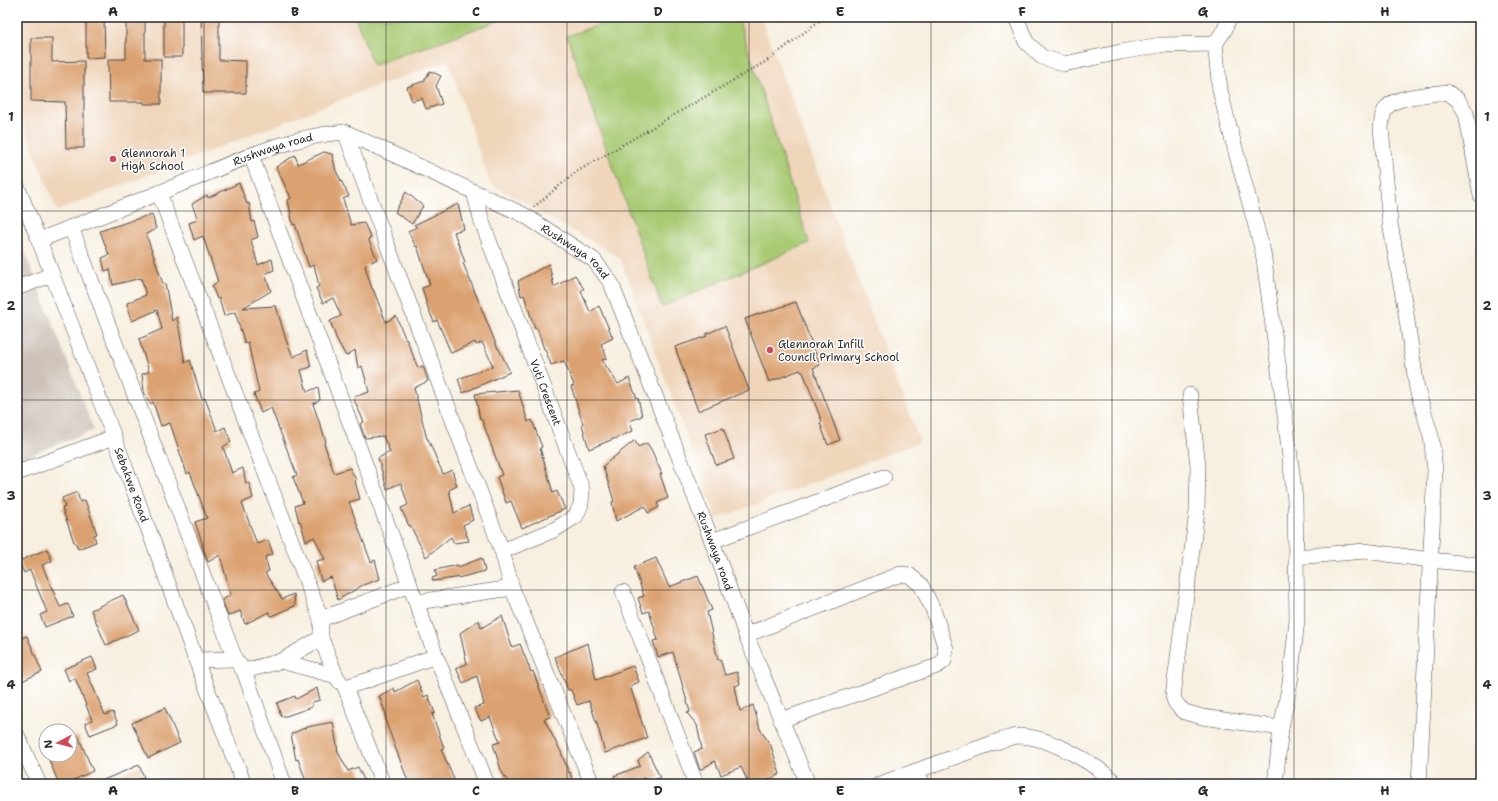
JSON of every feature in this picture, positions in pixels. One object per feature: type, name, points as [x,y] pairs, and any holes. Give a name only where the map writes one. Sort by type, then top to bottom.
[{"type":"street","points":[[1016,17],[1026,42],[1042,57],[1064,64],[1160,45],[1215,44]]},
{"type":"street","points":[[1229,17],[1225,29],[1215,44],[1220,90],[1263,252],[1295,500],[1297,620],[1290,683],[1281,728],[1275,784]]},
{"type":"street","points":[[1419,784],[1435,470],[1431,436],[1417,389],[1405,307],[1390,223],[1381,128],[1382,114],[1388,106],[1399,100],[1447,92],[1458,100],[1466,113],[1481,196]]},
{"type":"street","name":"Rushwaya road","points":[[39,240],[251,155],[305,137],[322,133],[345,132],[524,215],[594,260],[610,283],[712,542],[746,635],[808,784]]},
{"type":"street","points":[[345,132],[502,551],[512,588],[592,784]]},
{"type":"street","points":[[251,155],[436,656],[487,784]]},
{"type":"street","name":"Sebakwe Road","points":[[17,186],[156,547],[196,660],[244,784]]},
{"type":"street","name":"Vuti Crescent","points":[[474,192],[482,222],[582,489],[581,504],[576,516],[554,530],[502,551]]},
{"type":"street","points":[[159,193],[321,619],[320,638],[340,681],[383,784]]},
{"type":"street","points":[[71,227],[235,659],[244,672],[284,784]]},
{"type":"street","points":[[17,288],[51,275]]},
{"type":"street","points":[[1190,394],[1198,466],[1197,511],[1173,696],[1175,702],[1185,712],[1202,717],[1281,728]]},
{"type":"street","points":[[17,473],[114,437]]},
{"type":"street","points":[[712,542],[884,477]]},
{"type":"street","points":[[1296,557],[1365,551],[1481,565]]},
{"type":"street","points":[[746,635],[901,574],[909,575],[921,585],[933,610],[946,648],[944,661],[937,666],[781,720]]},
{"type":"street","points":[[321,619],[410,585]]},
{"type":"street","points":[[417,602],[512,588]]},
{"type":"street","points":[[623,592],[696,784]]},
{"type":"street","points":[[244,672],[281,661],[320,638]]},
{"type":"street","points":[[281,661],[340,681],[366,681],[436,656]]},
{"type":"street","points":[[196,660],[235,659]]},
{"type":"street","points":[[17,735],[39,784]]},
{"type":"street","points":[[880,784],[993,743],[1020,736],[1036,739],[1077,755],[1112,779],[1116,784]]},
{"type":"street","points":[[914,772],[924,784]]},
{"type":"path","points":[[524,215],[576,172],[770,59],[824,17]]},
{"type":"shaded area","name":"Glennorah Infill Council Primary School","points":[[17,17],[761,17],[841,235],[920,442],[717,519],[620,258],[490,183],[448,61],[365,90],[57,211],[17,107]]},
{"type":"shaded area","points":[[17,232],[94,430],[17,460]]},
{"type":"green space","points":[[355,17],[509,17],[373,65]]},
{"type":"green space","points":[[621,17],[738,17],[809,243],[662,307],[567,36]]},
{"type":"building","points":[[86,17],[104,17],[105,57],[86,58]]},
{"type":"building","points":[[164,17],[182,17],[182,57],[164,57]]},
{"type":"building","points":[[201,17],[219,17],[219,60],[246,61],[246,93],[203,93]]},
{"type":"building","points":[[145,21],[145,59],[161,59],[161,104],[144,104],[144,102],[109,102],[108,59],[126,59],[126,22]]},
{"type":"building","points":[[31,38],[52,38],[52,62],[84,61],[84,148],[66,148],[65,102],[31,101]]},
{"type":"building","points":[[430,71],[441,76],[436,86],[442,104],[426,109],[422,98],[412,101],[407,87],[424,81]]},
{"type":"building","points":[[324,152],[332,154],[336,171],[349,196],[343,199],[351,225],[364,223],[371,238],[368,239],[377,259],[365,266],[372,289],[386,322],[396,316],[418,368],[423,366],[428,381],[414,388],[427,439],[443,474],[452,470],[457,486],[449,490],[454,513],[469,506],[473,520],[463,525],[469,541],[454,543],[451,537],[426,557],[401,508],[408,505],[401,483],[387,489],[378,458],[390,452],[383,436],[365,438],[360,424],[364,422],[353,397],[369,392],[362,366],[358,368],[355,350],[346,356],[337,340],[330,321],[341,316],[333,298],[323,303],[316,288],[319,286],[314,265],[309,267],[295,224],[293,225],[288,200],[291,198],[276,167],[295,155],[298,164]]},
{"type":"building","points":[[239,183],[247,204],[249,203],[252,222],[254,221],[258,237],[251,240],[258,265],[272,259],[274,270],[265,274],[271,291],[243,308],[276,306],[286,340],[293,357],[307,350],[311,367],[301,370],[307,392],[318,387],[320,400],[313,404],[326,442],[324,443],[334,473],[350,468],[356,480],[360,499],[349,502],[371,562],[375,560],[380,579],[363,585],[338,600],[331,577],[321,581],[316,561],[325,559],[314,537],[306,541],[300,521],[299,522],[295,506],[303,503],[293,477],[297,475],[271,408],[261,413],[254,394],[259,392],[248,342],[245,344],[235,312],[224,316],[219,298],[217,299],[212,286],[218,282],[203,236],[194,240],[189,223],[198,220],[192,204],[207,195],[208,198]]},
{"type":"building","points":[[406,192],[423,206],[412,224],[395,212]]},
{"type":"building","points":[[458,204],[464,229],[454,232],[465,262],[463,263],[498,349],[510,372],[463,393],[458,379],[493,366],[482,342],[476,345],[475,342],[451,353],[437,320],[434,322],[428,308],[422,288],[430,285],[417,246],[416,247],[408,231],[417,227],[414,225]]},
{"type":"building","points":[[152,214],[156,229],[146,234],[163,284],[165,283],[172,321],[177,317],[185,363],[190,360],[202,399],[205,398],[217,431],[225,427],[231,442],[223,447],[232,473],[243,468],[246,484],[249,483],[253,498],[242,503],[257,544],[268,540],[273,554],[265,557],[269,571],[265,573],[282,599],[294,594],[295,606],[271,616],[269,612],[245,624],[240,611],[228,616],[222,600],[231,595],[220,555],[208,562],[202,545],[195,522],[207,518],[190,472],[187,474],[170,423],[161,426],[153,402],[150,404],[144,392],[142,374],[149,372],[139,339],[162,329],[157,310],[132,321],[127,303],[146,295],[141,278],[113,285],[110,269],[105,271],[102,258],[109,255],[100,231]]},
{"type":"building","points":[[549,264],[554,287],[575,275],[584,289],[581,291],[590,312],[599,306],[613,338],[601,344],[607,358],[602,360],[618,384],[629,378],[637,399],[638,398],[642,416],[630,421],[633,431],[589,449],[571,386],[574,385],[564,361],[551,365],[537,328],[535,329],[524,295],[521,296],[518,281]]},
{"type":"building","points":[[796,302],[820,365],[813,368],[840,440],[828,445],[820,423],[822,422],[803,372],[800,370],[769,382],[745,319]]},
{"type":"building","points":[[725,326],[749,390],[698,411],[675,347],[707,336],[706,334]]},
{"type":"building","points":[[518,390],[528,422],[532,420],[542,447],[540,448],[553,493],[557,491],[565,509],[522,528],[511,501],[506,503],[497,477],[502,475],[482,420],[480,419],[475,394]]},
{"type":"building","points":[[723,428],[734,459],[716,465],[705,434]]},
{"type":"building","points":[[635,440],[638,447],[647,443],[652,451],[662,474],[660,474],[668,498],[657,503],[659,507],[648,513],[645,506],[616,521],[612,502],[614,501],[603,466]]},
{"type":"building","points":[[77,492],[80,502],[85,500],[97,534],[94,535],[96,542],[78,549],[62,508],[65,507],[62,498]]},
{"type":"building","points":[[47,549],[52,561],[42,565],[60,607],[68,604],[73,616],[45,627],[40,615],[47,612],[30,570],[24,573],[19,561]]},
{"type":"building","points":[[482,558],[485,571],[462,577],[433,581],[432,578],[437,576],[435,570],[458,565],[458,567]]},
{"type":"building","points":[[656,558],[669,587],[698,576],[712,610],[707,612],[718,660],[720,659],[725,675],[737,672],[740,684],[735,686],[740,711],[753,705],[760,729],[771,746],[780,774],[761,784],[749,784],[741,767],[721,775],[715,761],[700,770],[694,752],[702,749],[697,725],[687,713],[690,712],[673,652],[658,657],[653,641],[658,640],[649,611],[643,613],[638,598],[644,596],[634,567]]},
{"type":"building","points":[[123,595],[139,630],[106,645],[91,610]]},
{"type":"building","points":[[502,616],[512,647],[520,644],[531,672],[533,671],[550,717],[544,719],[561,752],[569,773],[570,772],[573,784],[509,784],[501,770],[493,744],[500,742],[490,717],[481,721],[474,708],[484,705],[477,676],[463,683],[456,668],[467,664],[460,633],[479,620],[481,628]]},
{"type":"building","points":[[27,636],[42,672],[17,683],[17,640]]},
{"type":"building","points":[[588,643],[596,680],[633,666],[639,682],[630,686],[647,738],[605,753],[589,701],[577,705],[571,690],[568,690],[555,657]]},
{"type":"building","points":[[92,657],[97,669],[87,673],[105,715],[113,712],[118,724],[90,735],[85,723],[92,720],[75,678],[69,681],[64,669]]},
{"type":"building","points":[[417,680],[424,697],[428,695],[435,713],[432,714],[444,748],[441,749],[456,784],[409,784],[387,725],[386,714],[379,696],[394,688],[395,692]]},
{"type":"building","points":[[317,688],[320,700],[312,702],[312,707],[286,716],[281,716],[277,703],[295,696],[296,699]]},
{"type":"building","points":[[165,708],[180,743],[148,758],[132,723]]},
{"type":"building","points":[[333,722],[338,752],[348,771],[358,767],[365,782],[359,784],[307,784],[298,759],[296,760],[291,734],[307,727]]},
{"type":"building","points":[[78,736],[93,771],[71,781],[72,784],[59,784],[50,763],[78,763]]},
{"type":"building","points":[[648,752],[660,777],[647,784],[644,778],[632,784],[616,784],[614,776],[640,766],[638,760]]},
{"type":"building","points":[[139,765],[144,777],[128,784],[94,784]]},
{"type":"place","name":"Glennorah 1 High School","points":[[113,159]]},
{"type":"place","name":"Glennorah Infill Council Primary School","points":[[770,350]]}]
